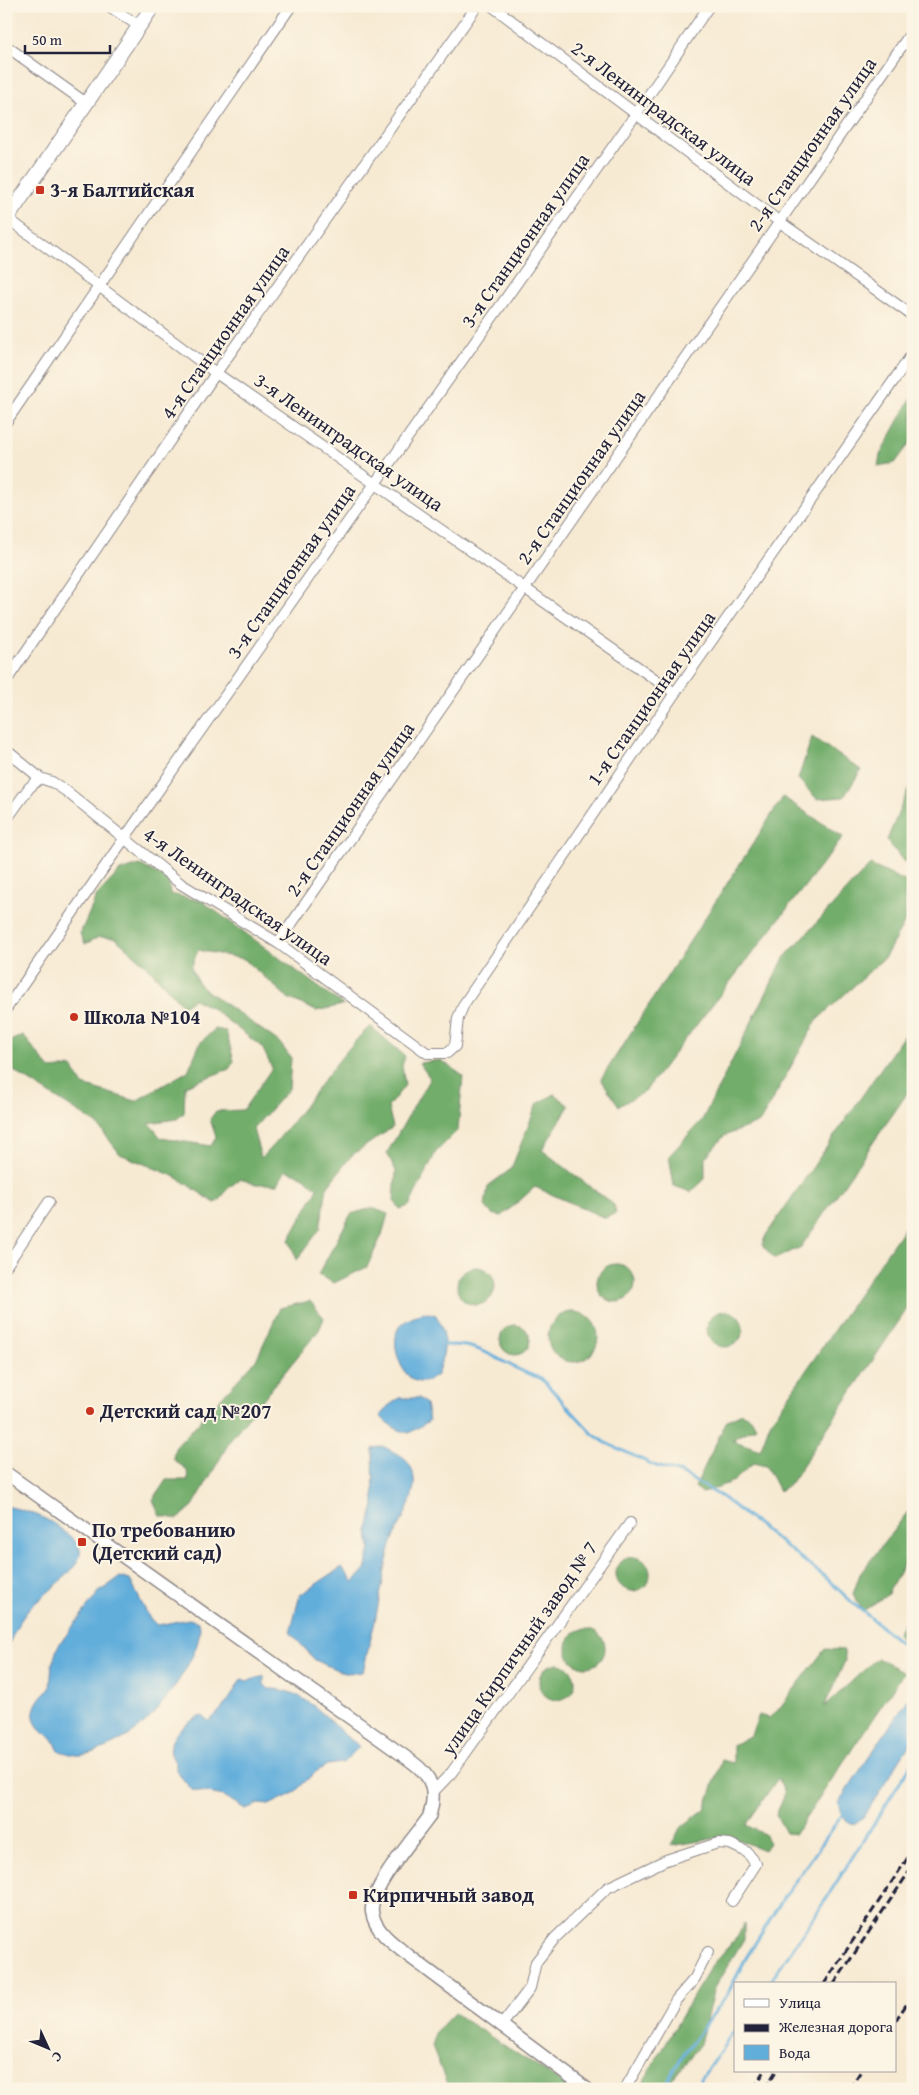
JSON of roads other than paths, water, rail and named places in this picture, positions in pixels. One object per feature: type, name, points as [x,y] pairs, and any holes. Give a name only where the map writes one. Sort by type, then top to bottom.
[{"type":"main road","points":[[7,219],[153,6]]},
{"type":"street","points":[[109,6],[139,26]]},
{"type":"street","points":[[6,422],[291,6]]},
{"type":"street","name":"4-я Станционная улица","points":[[6,681],[216,372],[477,6]]},
{"type":"street","name":"2-я Ленинградская улица","points":[[492,6],[780,222],[913,316]]},
{"type":"street","name":"3-я Станционная улица","points":[[6,1009],[374,482],[636,114],[709,6]]},
{"type":"street","name":"2-я Станционная улица","points":[[278,943],[913,30]]},
{"type":"street","points":[[6,46],[86,103]]},
{"type":"street","name":"3-я Ленинградская улица","points":[[7,219],[216,372],[675,693]]},
{"type":"street","name":"1-я Станционная улица","points":[[427,1052],[447,1053],[455,1046],[458,1018],[464,1004],[675,693],[913,353]]},
{"type":"street","name":"4-я Ленинградская улица","points":[[6,750],[40,778],[52,782],[66,791],[181,884],[278,943],[427,1052]]},
{"type":"street","points":[[6,820],[29,788],[40,778]]},
{"type":"street","points":[[6,1266],[49,1202]]},
{"type":"street","points":[[6,1473],[418,1766],[428,1777],[434,1792],[429,1817],[379,1886],[373,1900],[372,1912],[377,1926],[388,1939],[587,2089]]},
{"type":"street","name":"улица Кирпичный завод № 7","points":[[434,1792],[458,1765],[630,1523]]},
{"type":"street","points":[[501,2026],[530,1988],[536,1962],[555,1938],[607,1888],[666,1860],[718,1842],[730,1844],[747,1852],[756,1864],[732,1901]]},
{"type":"street","points":[[624,2089],[676,2000],[694,1978],[708,1952]]},
{"type":"water","points":[[424,1312],[436,1315],[443,1331],[444,1352],[437,1375],[423,1382],[409,1377],[404,1370],[397,1353],[396,1336],[400,1326]]},
{"type":"water","points":[[400,1398],[419,1398],[426,1404],[429,1421],[409,1433],[396,1429],[386,1422],[380,1416],[388,1406]]},
{"type":"water","points":[[382,1446],[399,1455],[407,1462],[413,1472],[413,1493],[389,1552],[363,1672],[344,1673],[315,1660],[290,1632],[300,1595],[342,1567],[353,1582],[365,1571],[370,1549],[368,1530],[374,1505],[373,1449]]},
{"type":"water","points":[[6,1506],[30,1512],[51,1522],[72,1538],[80,1549],[80,1556],[70,1572],[32,1606],[23,1617],[13,1634],[6,1653]]},
{"type":"water","points":[[120,1577],[130,1580],[150,1619],[158,1625],[189,1619],[199,1622],[200,1633],[196,1647],[190,1661],[171,1691],[161,1705],[137,1730],[114,1744],[88,1754],[75,1755],[59,1751],[52,1738],[41,1730],[34,1719],[35,1707],[37,1702],[50,1688],[52,1664],[58,1646],[99,1592]]},
{"type":"water","points":[[264,1676],[264,1684],[269,1689],[291,1693],[311,1704],[359,1747],[343,1763],[327,1765],[314,1773],[294,1793],[269,1805],[259,1804],[245,1809],[224,1796],[192,1790],[176,1771],[176,1763],[171,1755],[170,1748],[176,1734],[188,1723],[202,1716],[209,1721],[228,1702],[241,1679],[248,1681]]},
{"type":"water","points":[[913,1692],[913,1739],[865,1815],[854,1825],[843,1816],[838,1803]]},
{"type":"waterway","points":[[445,1345],[475,1348],[541,1378],[593,1434],[606,1443],[656,1466],[681,1473],[722,1497],[825,1577],[913,1653]]},
{"type":"waterway","points":[[769,1982],[815,1916],[913,1762]]},
{"type":"waterway","points":[[662,2089],[686,2051],[727,1995],[746,1958],[784,1897],[843,1814]]},
{"type":"waterway","points":[[694,2089],[734,2031]]},
{"type":"railway","points":[[825,1982],[913,1850]]},
{"type":"railway","points":[[835,1982],[913,1866]]},
{"type":"railway","points":[[896,2020],[913,1995]]},
{"type":"railway","points":[[753,2089],[764,2072]]},
{"type":"railway","points":[[765,2089],[775,2072]]},
{"type":"railway","points":[[849,2089],[860,2072]]},
{"type":"place","name":"3-я Балтийская","points":[[40,190]]},
{"type":"place","name":"Школа №104","points":[[74,1017]]},
{"type":"place","name":"Детский сад №207","points":[[90,1411]]},
{"type":"place","name":"По требованию (Детский сад)","points":[[82,1542]]},
{"type":"place","name":"Кирпичный завод","points":[[353,1895]]}]
